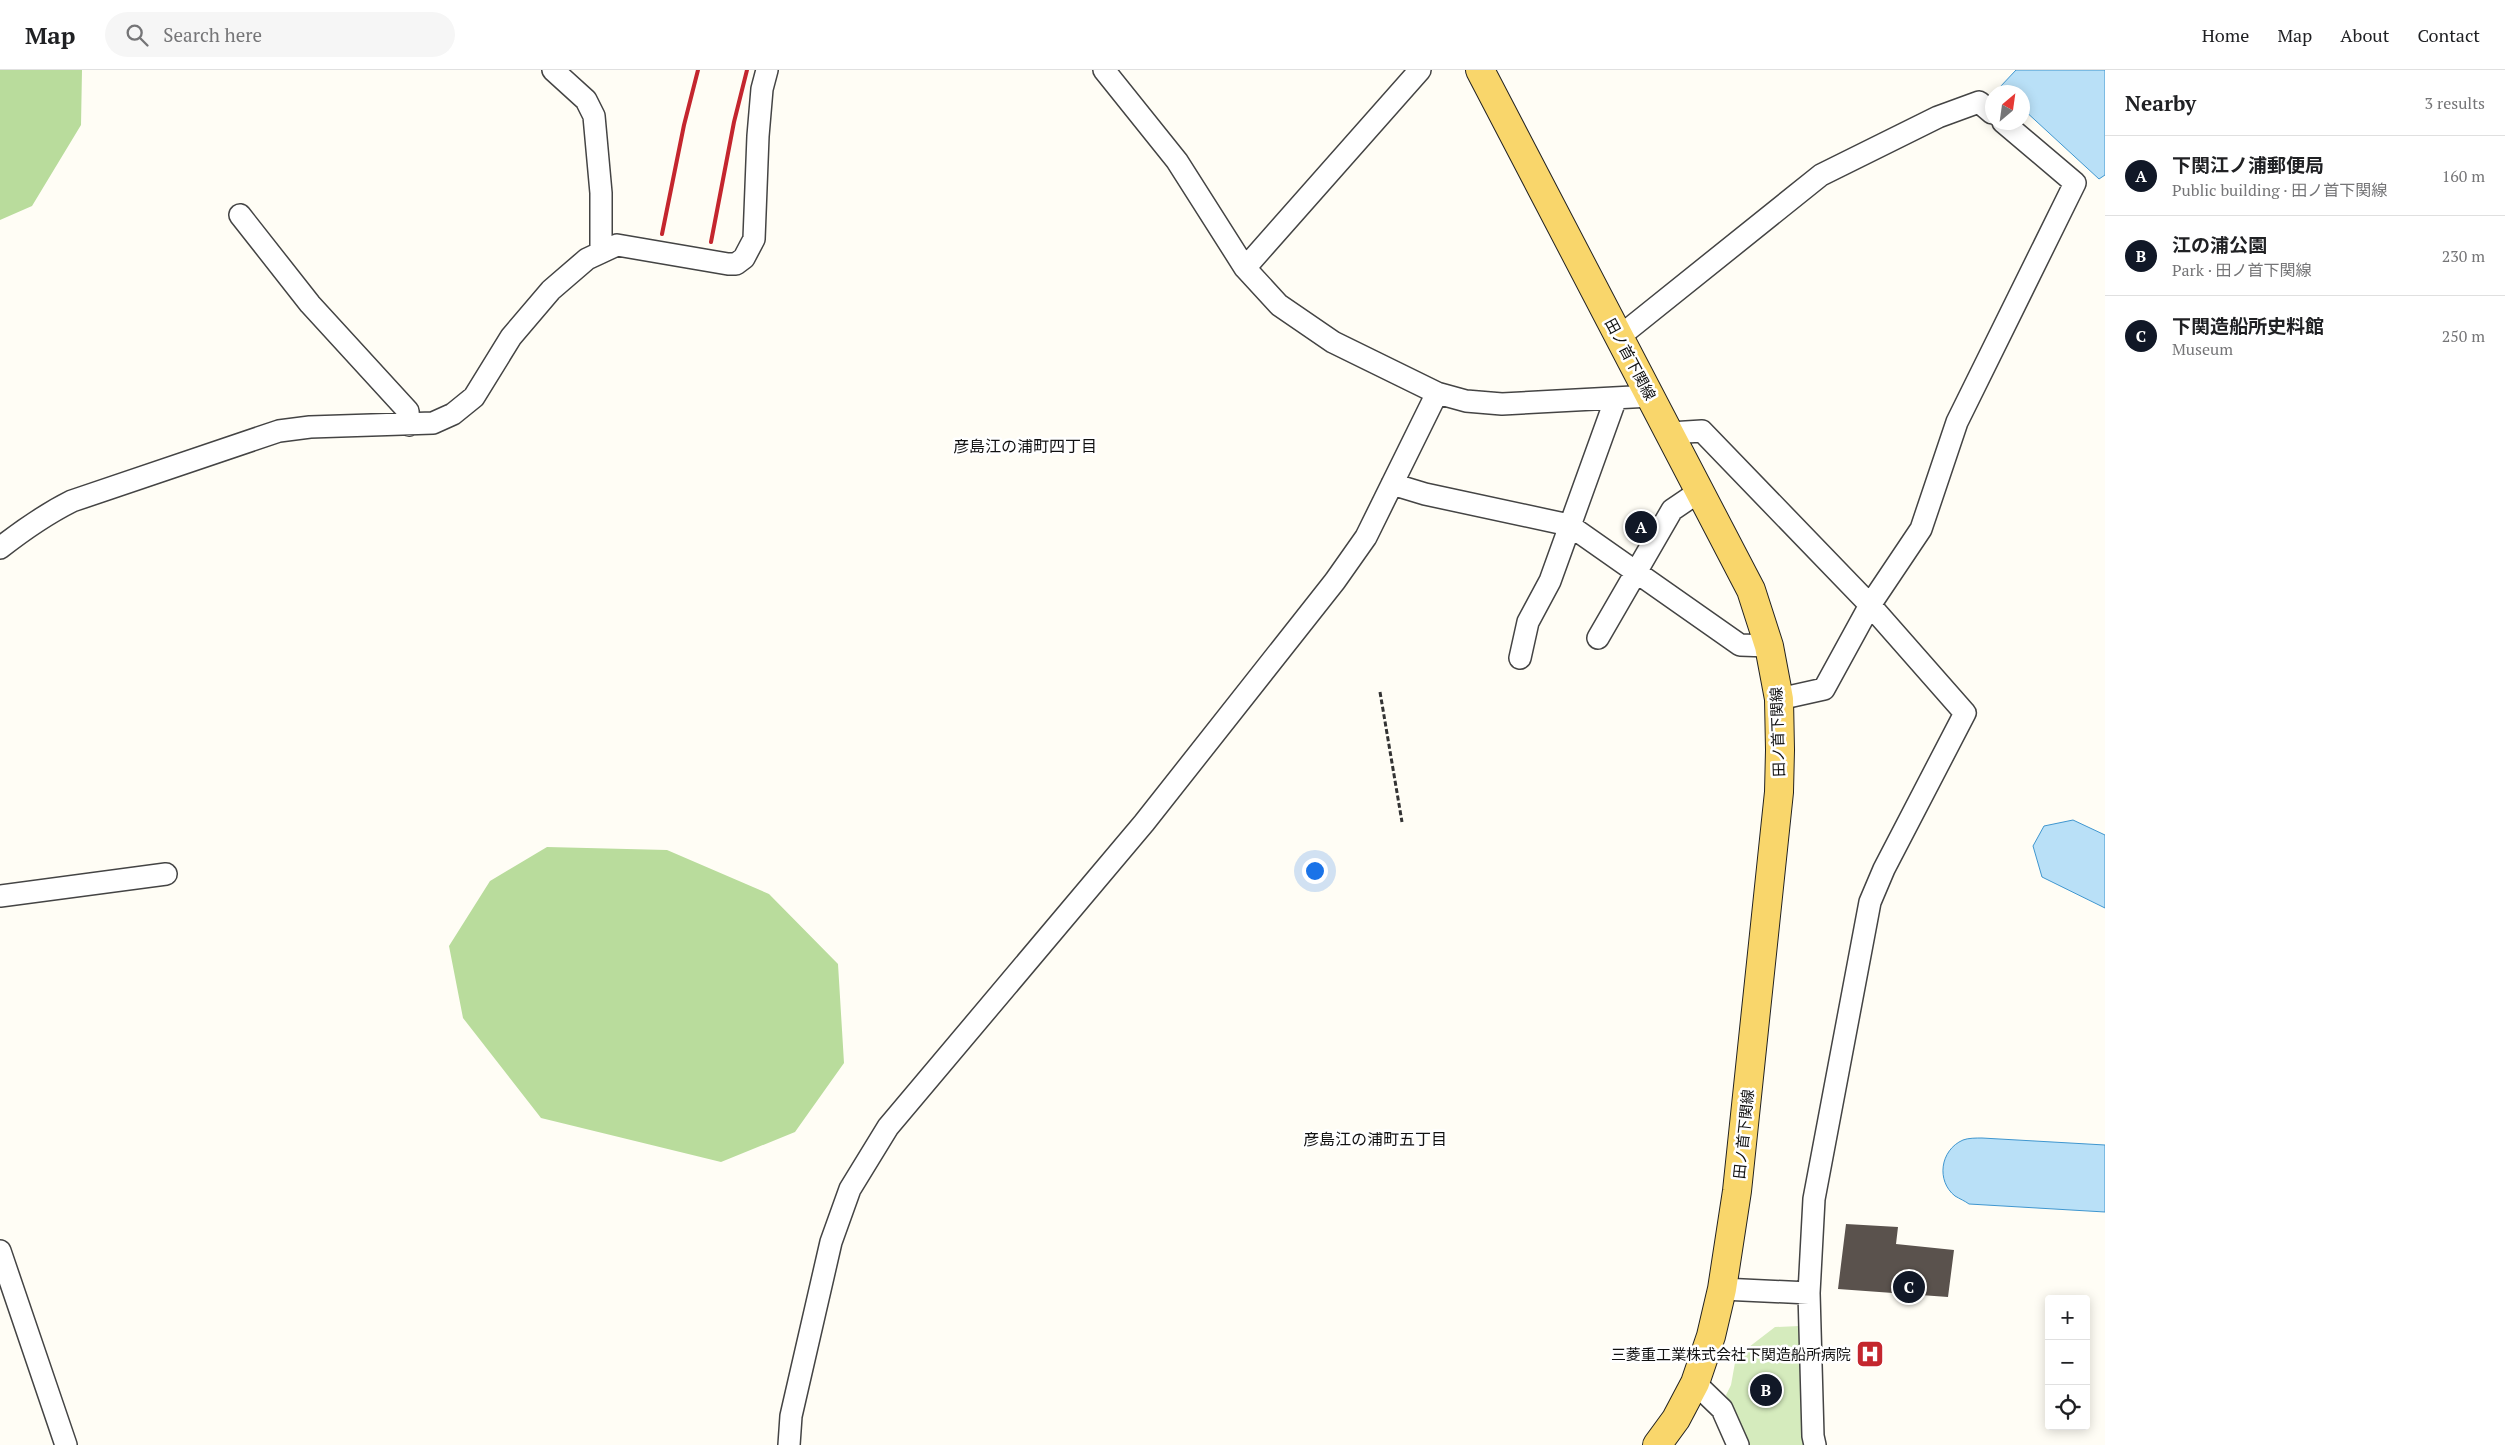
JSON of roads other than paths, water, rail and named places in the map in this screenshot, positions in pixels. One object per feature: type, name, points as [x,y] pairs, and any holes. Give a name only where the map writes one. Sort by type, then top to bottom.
[{"type":"main road","name":"田ノ首下関線","points":[[1480,70],[1751,590],[1769,646],[1779,699],[1779,792],[1738,1181],[1722,1288],[1711,1336],[1694,1383],[1676,1419],[1657,1445]]},
{"type":"street","points":[[553,70],[586,100],[594,116],[601,194],[601,252]]},
{"type":"street","points":[[0,548],[50,512],[72,501],[279,431],[310,426],[433,423],[453,414],[474,397],[511,337],[551,290],[586,259],[617,245],[736,264],[744,258],[754,239],[758,136],[762,90],[767,70]]},
{"type":"street","points":[[1104,70],[1178,161],[1245,268],[1279,305],[1310,328],[1374,364],[1437,393],[1466,401],[1502,404],[1651,396]]},
{"type":"street","points":[[1245,268],[1420,70]]},
{"type":"street","points":[[1620,337],[1821,175],[1938,117],[1979,102],[1985,107]]},
{"type":"street","points":[[1779,699],[1824,689],[1870,605],[1921,529],[1957,422],[2075,183],[2012,130]]},
{"type":"street","points":[[240,215],[310,304],[408,411],[409,424]]},
{"type":"street","points":[[789,1445],[791,1416],[831,1242],[850,1189],[888,1127],[1144,823],[1232,714],[1366,538],[1437,393]]},
{"type":"street","points":[[1520,658],[1528,622],[1550,582],[1616,398]]},
{"type":"street","points":[[1670,433],[1702,431],[1870,605],[1965,713],[1884,869],[1870,902],[1814,1199],[1809,1293],[1813,1436],[1815,1445]]},
{"type":"street","points":[[1392,484],[1425,494],[1569,525],[1740,645],[1769,646]]},
{"type":"street","points":[[1598,638],[1672,510],[1700,491]]},
{"type":"street","points":[[0,896],[166,874]]},
{"type":"street","points":[[0,1251],[66,1445]]},
{"type":"street","points":[[1722,1288],[1809,1293]]},
{"type":"street","points":[[1694,1383],[1722,1409],[1738,1445]]},
{"type":"water","points":[[2016,70],[2105,70],[2105,175],[2099,179],[2030,115],[2030,85],[2002,85]]},
{"type":"water","points":[[2073,820],[2105,835],[2105,908],[2042,877],[2033,846],[2044,826]]},
{"type":"water","points":[[1982,1138],[2105,1145],[2105,1212],[1969,1204],[1955,1196],[1945,1182],[1943,1166],[1945,1158],[1955,1145],[1963,1140]]},
{"type":"railway","points":[[662,234],[684,125],[698,70]]},
{"type":"railway","points":[[711,242],[734,122],[747,70]]},
{"type":"place","name":"下関江ノ浦郵便局","points":[[1641,527]]},
{"type":"place","name":"下関造船所史料館","points":[[1909,1287]]},
{"type":"place","name":"三菱重工業株式会社下関造船所病院","points":[[1870,1354]]},
{"type":"place","name":"江の浦公園","points":[[1766,1390]]},
{"type":"district","name":"彦島江の浦町四丁目","points":[[1025,446]]},
{"type":"district","name":"彦島江の浦町五丁目","points":[[1375,1139]]}]
